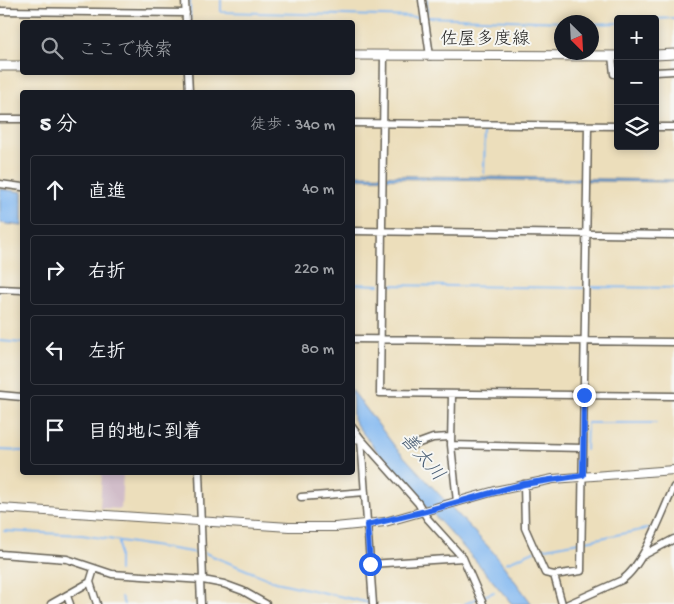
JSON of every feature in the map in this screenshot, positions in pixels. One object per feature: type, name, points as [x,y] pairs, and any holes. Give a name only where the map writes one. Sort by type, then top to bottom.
[{"type":"main road","points":[[659,55],[674,54]]},
{"type":"main road","name":"佐屋多度線","points":[[355,55],[614,56]]},
{"type":"main road","points":[[0,66],[20,66]]},
{"type":"street","points":[[185,0],[186,20]]},
{"type":"street","points":[[422,0],[430,56]]},
{"type":"street","points":[[0,11],[186,13]]},
{"type":"street","points":[[384,56],[380,393],[674,396]]},
{"type":"street","points":[[659,72],[674,70]]},
{"type":"street","points":[[188,75],[189,90]]},
{"type":"street","points":[[0,119],[20,119]]},
{"type":"street","points":[[355,122],[614,126]]},
{"type":"street","points":[[524,484],[525,528],[545,573],[554,575],[581,571],[588,126]]},
{"type":"street","points":[[659,127],[674,127]]},
{"type":"street","points":[[0,184],[20,188]]},
{"type":"street","points":[[355,231],[674,234]]},
{"type":"street","points":[[0,289],[20,290]]},
{"type":"street","points":[[355,339],[674,342]]},
{"type":"street","points":[[452,394],[450,437],[454,503]]},
{"type":"street","points":[[0,396],[20,397]]},
{"type":"street","points":[[355,431],[394,474],[425,512],[426,518],[463,558],[484,604]]},
{"type":"street","points":[[411,446],[433,438],[450,437]]},
{"type":"street","points":[[355,440],[361,439]]},
{"type":"street","points":[[361,439],[373,604]]},
{"type":"street","points":[[451,445],[583,448]]},
{"type":"street","points":[[0,508],[289,527],[367,525],[425,512],[524,484],[583,475],[674,470]]},
{"type":"street","points":[[199,475],[201,604]]},
{"type":"street","points":[[568,604],[629,576],[642,556],[674,487]]},
{"type":"street","points":[[301,497],[365,492]]},
{"type":"street","points":[[642,556],[674,539]]},
{"type":"street","points":[[0,554],[67,559],[112,574],[201,580],[224,584],[243,591],[266,604]]},
{"type":"street","points":[[370,564],[463,558]]},
{"type":"street","points":[[94,569],[90,582],[97,604]]},
{"type":"street","points":[[554,575],[562,604]]},
{"type":"street","points":[[51,604],[90,582]]},
{"type":"street","points":[[67,596],[70,604]]},
{"type":"shaded area","points":[[102,475],[123,475],[121,509],[100,508]]},
{"type":"water","points":[[355,175],[674,180],[674,182],[355,178]]},
{"type":"water","points":[[0,189],[20,192],[20,226],[0,223]]},
{"type":"water","points":[[355,394],[396,448],[494,553],[532,604],[512,604],[475,560],[384,460],[355,422]]},
{"type":"waterway","points":[[190,0],[190,20]]},
{"type":"waterway","points":[[221,0],[221,12],[422,17]]},
{"type":"waterway","points":[[427,0],[427,13]]},
{"type":"waterway","points":[[427,17],[554,22]]},
{"type":"waterway","points":[[659,19],[674,18]]},
{"type":"waterway","points":[[599,24],[614,23]]},
{"type":"waterway","points":[[192,82],[192,90]]},
{"type":"waterway","points":[[484,174],[485,127]]},
{"type":"waterway","points":[[355,284],[379,285]]},
{"type":"waterway","points":[[384,285],[584,288]]},
{"type":"waterway","points":[[588,287],[674,288]]},
{"type":"waterway","points":[[0,341],[20,343]]},
{"type":"waterway","points":[[586,450],[587,423],[656,423]]},
{"type":"waterway","points":[[0,450],[20,451]]},
{"type":"waterway","points":[[586,541],[651,528]]},
{"type":"waterway","points":[[4,531],[82,535],[198,553]]},
{"type":"waterway","points":[[119,541],[119,571]]},
{"type":"waterway","points":[[541,549],[579,542]]},
{"type":"waterway","points":[[506,563],[534,551]]},
{"type":"waterway","points":[[205,553],[276,582],[370,603]]},
{"type":"waterway","points":[[484,596],[494,592]]},
{"type":"waterway","points":[[121,597],[124,604]]},
{"type":"waterway","points":[[465,604],[478,598]]},
{"type":"route","points":[[370,564],[367,525],[385,522],[524,484],[583,475],[584,395]]},
{"type":"water label","name":"善太川","points":[[421,458]]}]
